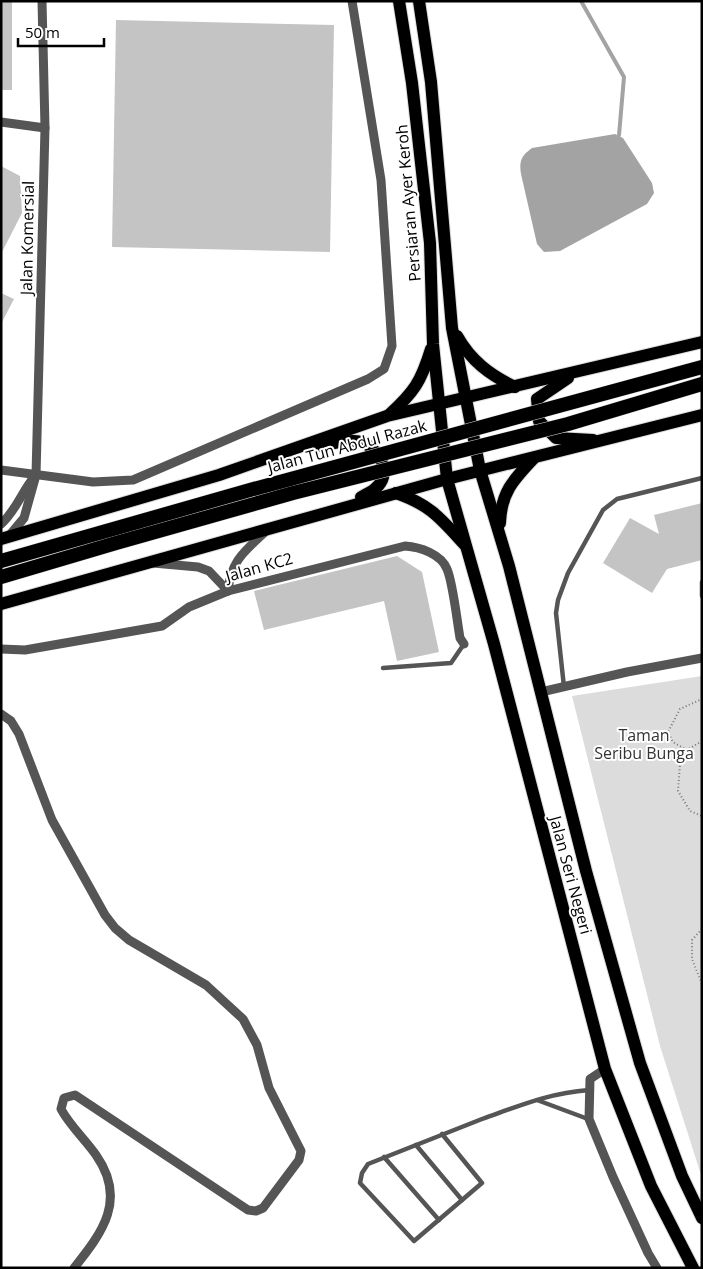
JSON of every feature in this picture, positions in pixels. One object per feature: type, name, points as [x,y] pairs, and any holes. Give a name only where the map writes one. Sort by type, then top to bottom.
[{"type":"highway","name":"Jalan Tun Abdul Razak","points":[[1,561],[250,490],[702,367]]},
{"type":"highway","name":"Jalan Tun Abdul Razak","points":[[1,577],[284,496],[568,424],[702,384]]},
{"type":"main road","name":"Persiaran Ayer Keroh","points":[[399,1],[412,83],[430,243],[433,344],[447,479]]},
{"type":"main road","name":"Persiaran Ayer Keroh","points":[[419,1],[435,118],[452,328],[480,470]]},
{"type":"main road","points":[[452,328],[463,347],[477,363],[495,377],[515,386]]},
{"type":"main road","points":[[4,538],[219,475],[387,416],[702,342]]},
{"type":"main road","points":[[387,416],[415,389],[424,373],[433,344]]},
{"type":"main road","points":[[578,371],[537,399],[539,421],[556,438],[605,441]]},
{"type":"main road","points":[[1,604],[480,470],[533,459],[702,415]]},
{"type":"main road","points":[[288,451],[356,440],[372,448],[383,462],[382,480],[373,491],[316,516]]},
{"type":"main road","points":[[500,534],[501,505],[507,490],[533,459]]},
{"type":"main road","name":"Jalan Seri Negeri","points":[[480,470],[500,534],[586,871],[640,1064],[682,1176],[702,1218]]},
{"type":"main road","name":"Jalan Seri Negeri","points":[[447,479],[467,547],[605,1069],[651,1186],[693,1268]]},
{"type":"main road","points":[[396,493],[417,500],[432,509],[467,547]]},
{"type":"street","name":"Jalan Komersial","points":[[4,538],[17,529],[24,518],[36,475],[45,128],[42,1]]},
{"type":"street","points":[[1,470],[93,482],[132,480],[368,379],[384,369],[392,346],[380,180],[352,1]]},
{"type":"street","points":[[1,122],[45,128]]},
{"type":"street","points":[[1,524],[8,518],[24,489],[36,475]]},
{"type":"street","points":[[228,591],[229,575],[235,561],[268,530]]},
{"type":"street","name":"Jalan KC2","points":[[1,649],[25,650],[162,626],[189,607],[228,591],[404,546],[416,547],[440,559],[447,569],[460,638],[464,644]]},
{"type":"street","points":[[152,563],[198,567],[209,571],[228,591]]},
{"type":"street","points":[[541,692],[627,672],[702,658]]},
{"type":"street","points":[[1,714],[11,721],[19,734],[52,820],[106,915],[129,940],[206,985],[242,1019],[257,1045],[269,1088],[301,1151],[299,1160],[263,1208],[256,1211],[248,1210],[74,1095],[69,1094],[64,1098],[61,1109],[103,1166],[110,1195],[107,1220],[101,1232],[74,1268]]},
{"type":"street","points":[[605,1069],[590,1079],[589,1119],[621,1194],[648,1253],[657,1268]]},
{"type":"lane","points":[[564,688],[556,614],[558,600],[568,573],[603,510],[618,499],[702,478]]},
{"type":"lane","points":[[702,582],[702,596]]},
{"type":"lane","points":[[383,668],[451,663],[464,644]]},
{"type":"lane","points":[[442,1134],[482,1183],[414,1241],[360,1183],[362,1174],[368,1164],[442,1134],[536,1099],[562,1092],[589,1090]]},
{"type":"lane","points":[[536,1099],[589,1119]]},
{"type":"lane","points":[[416,1145],[462,1200]]},
{"type":"lane","points":[[384,1158],[439,1220]]},
{"type":"path","points":[[687,750],[673,742],[668,732],[680,709],[702,699]]},
{"type":"path","points":[[702,741],[687,750],[680,764],[678,790],[690,811],[702,816]]},
{"type":"path","points":[[702,929],[692,940],[692,959],[702,984]]},
{"type":"green space","name":"Taman Seribu Bunga","points":[[702,676],[702,1178],[660,1046],[572,696]]},
{"type":"shaded area","points":[[615,134],[623,138],[652,183],[654,193],[647,204],[560,251],[544,252],[537,244],[521,174],[520,166],[523,156],[532,148]]},
{"type":"building","points":[[1,1],[12,1],[12,90],[1,90]]},
{"type":"building","points":[[116,20],[334,25],[330,252],[112,247]]},
{"type":"building","points":[[1,166],[20,176],[22,213],[1,254]]},
{"type":"building","points":[[1,293],[14,299],[1,324]]},
{"type":"building","points":[[702,503],[702,560],[667,569],[652,593],[603,563],[630,518],[659,534],[654,515]]},
{"type":"building","points":[[397,556],[422,572],[439,652],[397,661],[384,601],[264,630],[254,591]]},
{"type":"waterway","points":[[581,1],[624,77],[619,135]]}]
